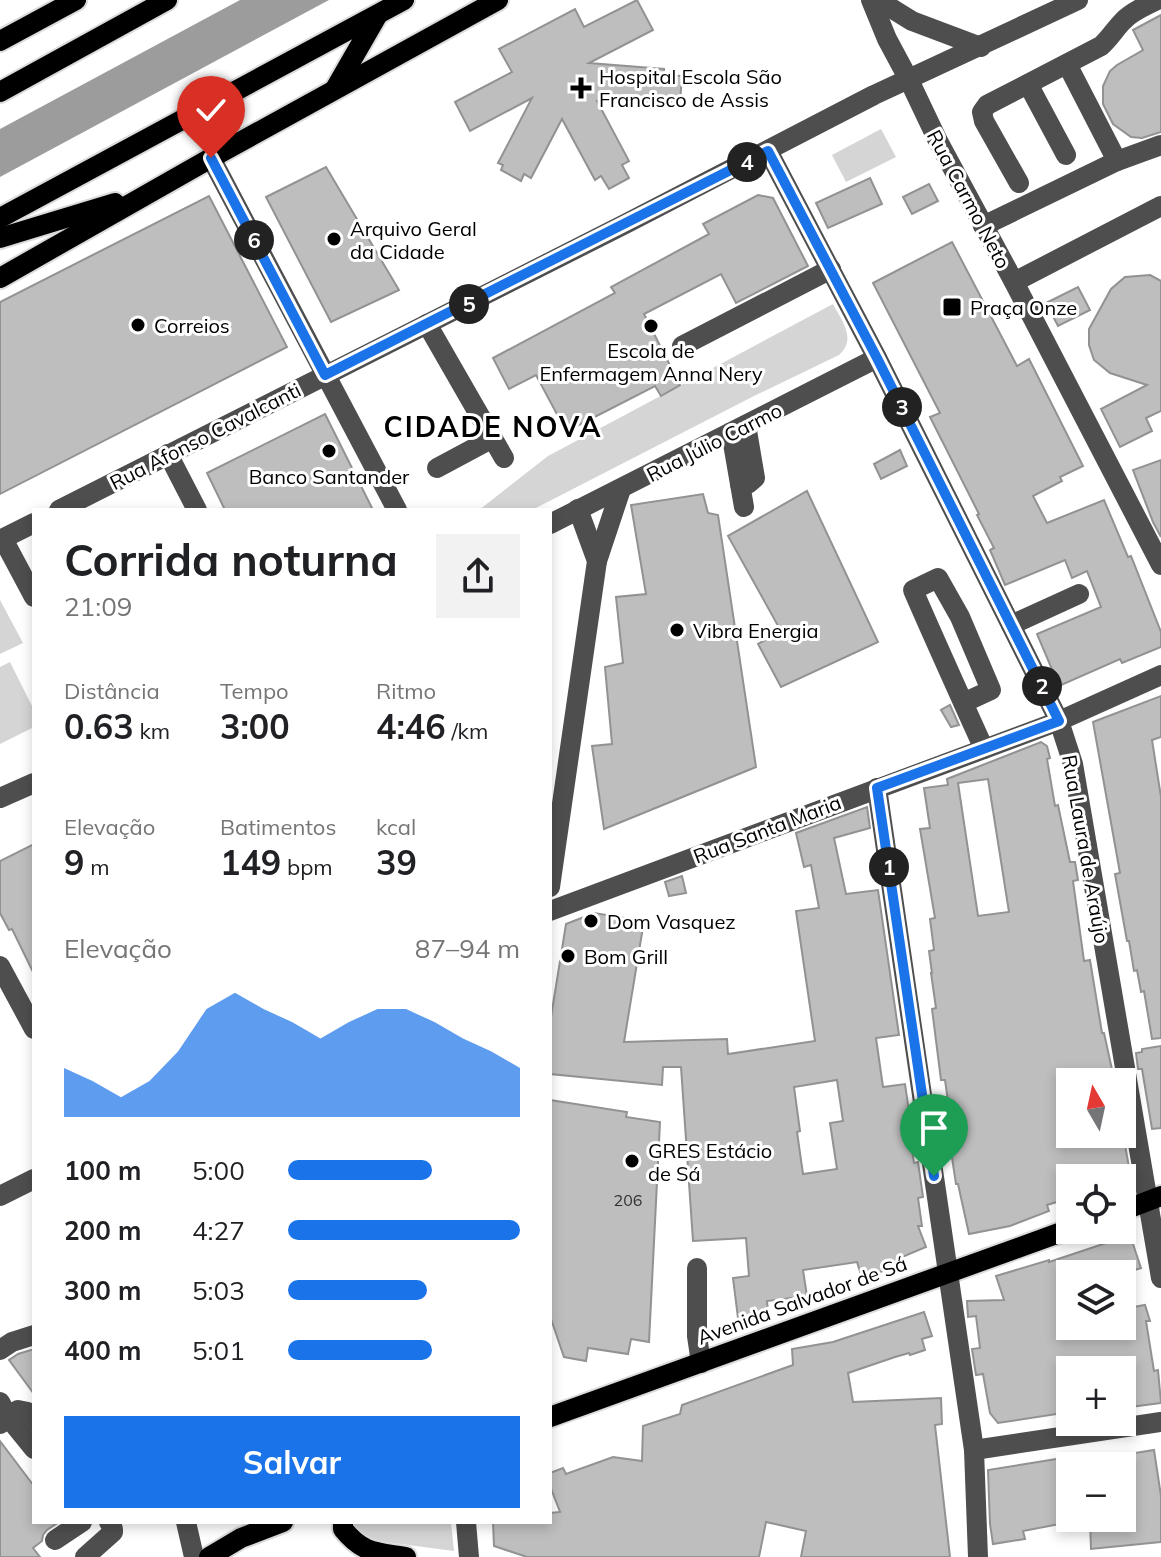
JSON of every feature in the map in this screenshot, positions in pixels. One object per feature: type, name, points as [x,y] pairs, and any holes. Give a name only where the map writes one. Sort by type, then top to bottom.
[{"type":"main road","points":[[0,92],[167,0]]},
{"type":"main road","points":[[0,218],[404,0]]},
{"type":"main road","points":[[0,278],[498,0]]},
{"type":"main road","points":[[0,41],[62,3]]},
{"type":"main road","points":[[335,89],[377,15]]},
{"type":"main road","points":[[0,238],[150,193]]},
{"type":"main road","name":"Avenida Salvador de Sá","points":[[552,1416],[1056,1234]]},
{"type":"main road","points":[[209,1557],[273,1524]]},
{"type":"main road","points":[[343,1524],[343,1529],[353,1542],[366,1550],[406,1557]]},
{"type":"street","name":"Rua Carmo Neto","points":[[871,0],[938,141],[1161,565]]},
{"type":"street","points":[[878,0],[912,21],[981,47]]},
{"type":"street","name":"Rua Afonso Cavalcanti","points":[[63,508],[866,99],[1078,0]]},
{"type":"street","points":[[1019,183],[984,121],[982,112],[987,105],[1101,46],[1130,14],[1157,0]]},
{"type":"street","points":[[1067,64],[1117,161]]},
{"type":"street","points":[[1028,84],[1066,155]]},
{"type":"street","points":[[983,226],[1117,161],[1161,145]]},
{"type":"street","name":"Rua Laura de Araújo","points":[[768,151],[877,358],[1059,721],[1073,764],[1154,1199],[1161,1278]]},
{"type":"street","points":[[211,158],[396,508]]},
{"type":"street","points":[[1014,282],[1161,206]]},
{"type":"street","points":[[682,346],[831,269]]},
{"type":"street","points":[[427,324],[504,458]]},
{"type":"street","name":"Rua Júlio Carmo","points":[[552,523],[877,358]]},
{"type":"street","points":[[739,429],[755,478],[748,484],[740,484],[744,507]]},
{"type":"street","points":[[437,468],[493,438]]},
{"type":"street","points":[[168,454],[196,508]]},
{"type":"street","points":[[552,873],[597,561],[621,489]]},
{"type":"street","points":[[578,509],[597,561]]},
{"type":"street","points":[[32,524],[2,540],[32,593]]},
{"type":"street","points":[[963,703],[991,690],[960,617],[938,578],[913,590],[930,631],[984,749]]},
{"type":"street","points":[[1011,625],[1079,594]]},
{"type":"street","points":[[930,631],[960,617]]},
{"type":"street","name":"Rua Santa Maria","points":[[552,910],[1059,721],[1161,675]]},
{"type":"street","points":[[0,798],[32,784]]},
{"type":"street","points":[[877,788],[974,1450],[978,1557]]},
{"type":"street","points":[[0,966],[32,1025]]},
{"type":"street","points":[[0,1196],[32,1180]]},
{"type":"street","points":[[697,1268],[697,1336],[701,1363]]},
{"type":"street","points":[[0,1350],[32,1336]]},
{"type":"street","points":[[32,1419],[24,1410],[3,1414],[32,1447]]},
{"type":"street","points":[[974,1450],[1161,1422]]},
{"type":"street","points":[[55,1540],[79,1524]]},
{"type":"street","points":[[85,1557],[113,1532],[110,1524]]},
{"type":"street","points":[[186,1524],[194,1557]]},
{"type":"street","points":[[466,1524],[469,1557]]},
{"type":"shaded area","points":[[240,0],[329,0],[0,177],[0,129]]},
{"type":"shaded area","points":[[881,129],[896,157],[846,182],[832,155]]},
{"type":"shaded area","points":[[833,304],[844,323],[847,343],[839,355],[536,508],[482,508],[548,456]]},
{"type":"shaded area","points":[[0,600],[23,643],[0,654]]},
{"type":"shaded area","points":[[10,662],[32,706],[32,728],[0,744],[0,667]]},
{"type":"shaded area","points":[[352,1524],[451,1524],[454,1551],[363,1539]]},
{"type":"building","name":"Hospital Escola São Francisco de Assis","points":[[637,0],[653,30],[589,63],[664,69],[664,75],[682,76],[680,102],[663,101],[663,106],[597,101],[629,161],[622,165],[629,178],[609,189],[601,176],[595,180],[562,119],[531,178],[524,174],[521,181],[501,170],[503,165],[498,163],[532,98],[470,131],[455,102],[512,72],[499,49],[575,9],[584,27]]},
{"type":"building","points":[[1161,15],[1161,132],[1142,138],[1131,137],[1113,124],[1103,104],[1103,86],[1110,71],[1143,50],[1133,30]]},
{"type":"building","points":[[326,167],[399,290],[331,322],[266,197]]},
{"type":"building","points":[[870,178],[882,204],[828,228],[816,203]]},
{"type":"building","points":[[929,184],[938,201],[912,214],[903,197]]},
{"type":"building","points":[[758,195],[773,198],[808,266],[736,303],[721,274],[644,314],[680,385],[661,396],[655,386],[575,427],[559,418],[536,375],[509,389],[493,358],[615,293],[611,287],[709,234],[703,224]]},
{"type":"building","name":"Correios","points":[[209,196],[287,347],[0,494],[0,302]]},
{"type":"building","points":[[952,242],[1017,366],[1029,359],[1083,466],[1060,477],[1062,481],[1033,496],[1047,523],[1104,500],[1128,557],[1131,556],[1161,632],[1161,647],[1122,663],[1120,659],[1059,686],[1037,634],[1101,607],[1087,571],[1072,578],[1065,560],[1005,585],[979,514],[930,417],[940,413],[873,283]]},
{"type":"building","points":[[1150,275],[1161,281],[1161,411],[1146,418],[1152,431],[1120,447],[1101,409],[1147,385],[1110,373],[1094,360],[1089,345],[1089,329],[1111,289],[1125,277]]},
{"type":"building","points":[[1078,287],[1090,310],[1058,326],[1046,303]]},
{"type":"building","points":[[325,414],[372,508],[224,508],[207,473]]},
{"type":"building","points":[[900,450],[907,466],[881,479],[874,464]]},
{"type":"building","points":[[1161,460],[1161,537],[1133,470]]},
{"type":"building","points":[[807,491],[878,642],[781,687],[758,644],[781,631],[728,536]]},
{"type":"building","name":"Vibra Energia","points":[[703,494],[708,513],[718,515],[756,767],[604,829],[592,746],[612,744],[605,667],[623,663],[616,597],[646,594],[631,505]]},
{"type":"building","points":[[1161,696],[1161,737],[1152,740],[1161,797],[1161,1038],[1152,1039],[1144,991],[1141,992],[1127,941],[1115,874],[1120,873],[1093,722]]},
{"type":"building","points":[[950,705],[959,725],[951,727],[941,710]]},
{"type":"building","points":[[1041,742],[1047,746],[1055,806],[1058,805],[1070,862],[1075,862],[1078,880],[1073,881],[1084,961],[1090,960],[1102,1033],[1112,1068],[1056,1068],[1056,1148],[1126,1148],[1128,1164],[1056,1164],[1056,1202],[1047,1205],[1049,1211],[1010,1226],[969,1234],[956,1184],[951,1151],[955,1150],[945,1080],[941,1080],[932,1009],[936,1008],[929,951],[934,950],[930,919],[935,918],[920,829],[930,828],[924,788],[948,785],[947,779]],"holes":[[[988,779],[1009,912],[978,916],[958,783]]]},
{"type":"building","points":[[867,807],[870,828],[834,838],[846,894],[878,890],[899,1035],[876,1038],[883,1087],[905,1084],[914,1163],[918,1162],[923,1197],[918,1198],[922,1226],[918,1226],[926,1247],[902,1257],[904,1264],[862,1278],[857,1262],[803,1270],[807,1296],[767,1301],[769,1322],[739,1326],[733,1278],[749,1276],[746,1238],[693,1241],[681,1067],[663,1067],[662,1085],[552,1074],[552,1011],[566,924],[594,913],[644,921],[624,1042],[727,1039],[728,1054],[815,1041],[796,911],[819,908],[811,865],[804,867],[796,833]],"holes":[[[837,1080],[843,1121],[830,1123],[837,1169],[803,1174],[794,1087]]]},
{"type":"building","points":[[32,845],[32,970],[12,929],[9,930],[0,913],[0,861]]},
{"type":"building","points":[[682,876],[686,893],[669,896],[665,882]]},
{"type":"building","points":[[1161,1046],[1161,1128],[1152,1129],[1142,1069],[1138,1069],[1136,1053]]},
{"type":"building","points":[[552,1100],[627,1112],[626,1117],[660,1122],[649,1342],[631,1339],[628,1354],[588,1348],[586,1361],[564,1357],[552,1322]]},
{"type":"building","points":[[1103,1244],[1133,1244],[1141,1268],[1136,1270],[1136,1260],[1056,1260],[1056,1340],[1136,1340],[1136,1307],[1145,1305],[1161,1403],[1136,1406],[1136,1356],[1056,1356],[1056,1414],[998,1423],[990,1413],[983,1374],[976,1375],[972,1349],[980,1348],[976,1316],[968,1317],[967,1301],[1004,1300],[996,1276]]},
{"type":"building","points":[[924,1312],[932,1336],[922,1339],[925,1350],[848,1373],[853,1402],[941,1398],[942,1424],[935,1425],[950,1557],[801,1557],[806,1531],[766,1522],[759,1557],[527,1557],[494,1546],[493,1524],[552,1524],[552,1513],[560,1512],[552,1491],[552,1472],[563,1468],[566,1474],[613,1457],[642,1461],[643,1426],[680,1414],[682,1405],[793,1365],[792,1349],[833,1342]]},
{"type":"building","points":[[32,1350],[32,1391],[9,1360]]},
{"type":"building","points":[[0,1441],[32,1483],[32,1524],[56,1524],[33,1548],[40,1557],[0,1557]]},
{"type":"building","points":[[1154,1450],[1161,1496],[1161,1542],[1091,1549],[1090,1532],[1136,1532],[1136,1453]]},
{"type":"building","points":[[1056,1459],[1056,1525],[1023,1531],[1025,1539],[993,1544],[988,1470]]},
{"type":"place","name":"Hospital Escola São Francisco de Assis","points":[[581,88]]},
{"type":"place","name":"Arquivo Geral da Cidade","points":[[334,239]]},
{"type":"place","name":"Praça Onze","points":[[952,307]]},
{"type":"place","name":"Correios","points":[[138,325]]},
{"type":"place","name":"Escola de Enfermagem Anna Nery","points":[[651,326]]},
{"type":"place","name":"Banco Santander","points":[[329,451]]},
{"type":"place","name":"Vibra Energia","points":[[677,630]]},
{"type":"place","name":"Dom Vasquez","points":[[591,921]]},
{"type":"place","name":"Bom Grill","points":[[568,956]]},
{"type":"place","name":"GRES Estácio de Sá","points":[[632,1161]]},
{"type":"district","name":"CIDADE NOVA","points":[[493,426]]},
{"type":"route","points":[[211,158],[325,375],[768,151],[877,358],[1059,721],[877,788],[934,1176]]}]
